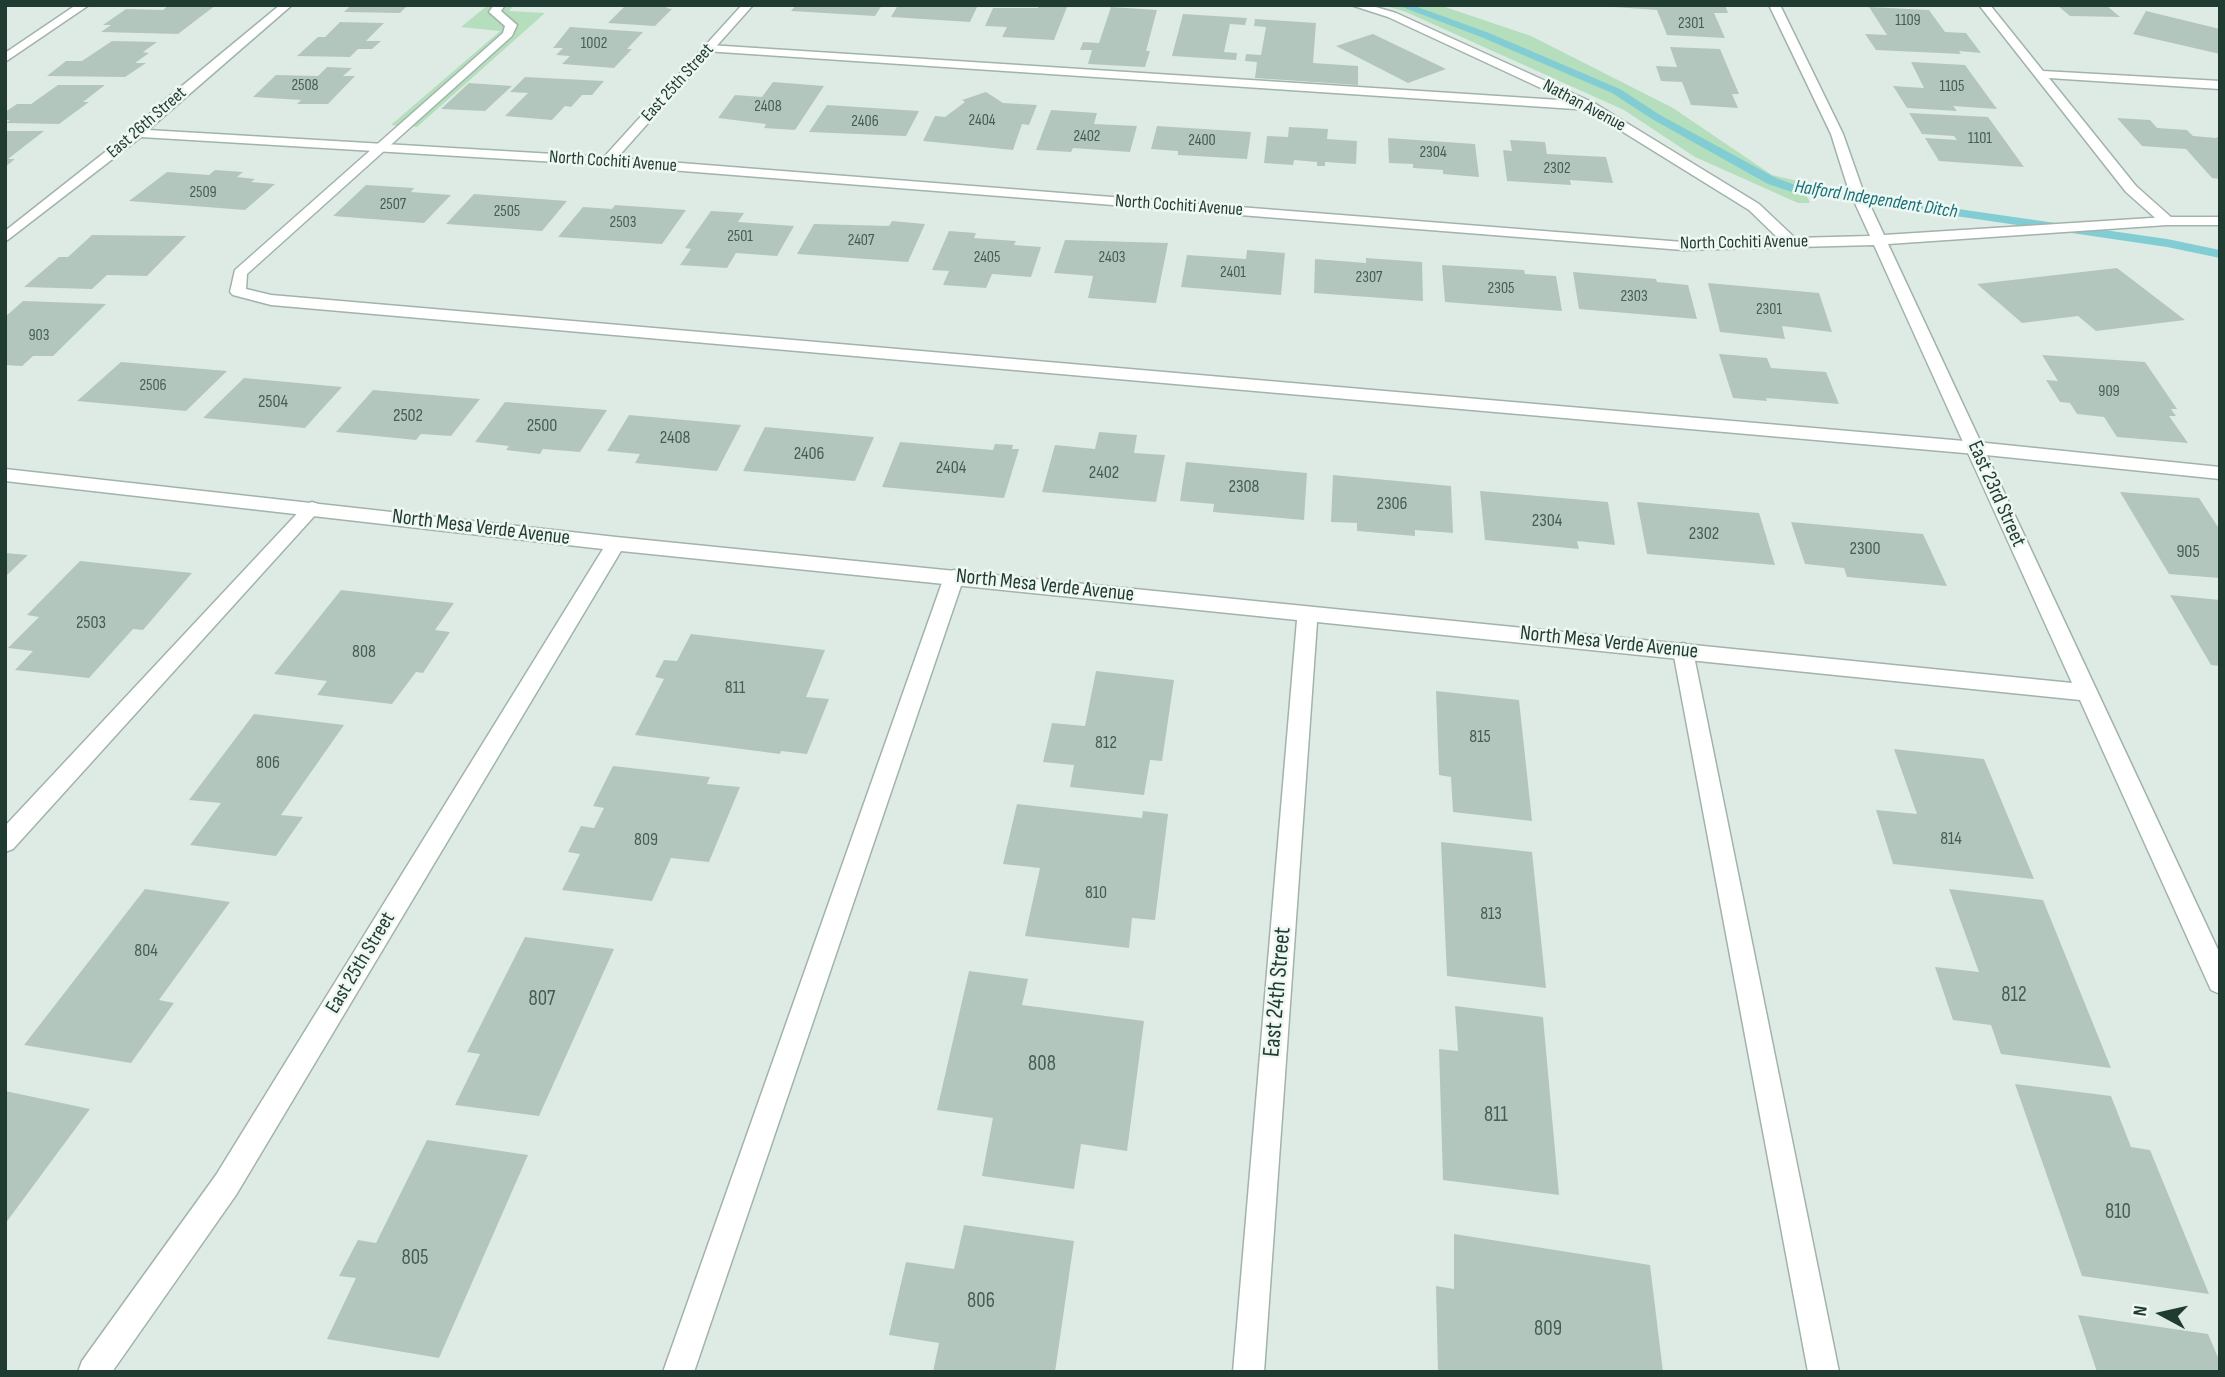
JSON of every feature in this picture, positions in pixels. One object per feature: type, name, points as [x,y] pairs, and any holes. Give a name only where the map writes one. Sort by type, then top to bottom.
[{"type":"street","points":[[5,59],[84,5]]},
{"type":"street","name":"East 26th Street","points":[[5,238],[138,133],[163,108],[287,5]]},
{"type":"street","points":[[500,5],[495,12],[511,25],[508,34],[240,273],[238,292],[271,300],[1976,448],[2220,473]]},
{"type":"street","name":"East 25th Street","points":[[607,161],[748,5]]},
{"type":"street","name":"Nathan Avenue","points":[[1356,5],[1392,15],[1590,106],[1754,207],[1792,243]]},
{"type":"street","name":"East 23rd Street","points":[[1774,5],[1837,134],[1855,188],[2220,982]]},
{"type":"street","points":[[1984,5],[2131,189],[2167,221]]},
{"type":"street","points":[[709,49],[1590,106]]},
{"type":"street","points":[[2039,74],[2220,85]]},
{"type":"street","name":"North Cochiti Avenue","points":[[138,133],[607,161],[1683,246],[1880,240],[2167,221],[2216,222]]},
{"type":"street","name":"North Mesa Verde Avenue","points":[[5,475],[616,544],[2085,692]]},
{"type":"street","points":[[5,842],[312,508]]},
{"type":"street","name":"East 25th Street","points":[[93,1372],[226,1185],[616,544]]},
{"type":"street","points":[[678,1372],[954,578]]},
{"type":"street","name":"East 24th Street","points":[[1248,1372],[1308,612]]},
{"type":"street","points":[[1683,651],[1824,1372]]},
{"type":"green space","points":[[488,5],[514,5],[509,11],[545,13],[417,127],[391,125],[500,31],[461,27]]},
{"type":"green space","points":[[1383,5],[1439,5],[1531,36],[1673,108],[1772,175],[1810,184],[1806,194],[1810,203],[1798,203],[1695,157],[1624,110],[1406,12]]},
{"type":"building","points":[[169,5],[216,5],[178,34],[101,32],[111,25],[103,25],[126,9],[163,10]]},
{"type":"building","points":[[351,5],[408,5],[400,13],[344,12]]},
{"type":"building","points":[[626,5],[670,5],[666,8],[672,9],[655,26],[608,23]]},
{"type":"building","points":[[796,5],[882,5],[875,16],[791,11]]},
{"type":"building","points":[[898,5],[978,5],[970,22],[891,17]]},
{"type":"building","points":[[1039,5],[1067,7],[1054,40],[1002,37],[1007,27],[985,26],[993,8],[1038,8]]},
{"type":"building","points":[[1614,5],[1725,5],[1728,13],[1714,13],[1725,38],[1667,35],[1657,10]]},
{"type":"building","points":[[2057,5],[2106,5],[2120,17],[2070,16]]},
{"type":"building","points":[[1111,7],[1157,10],[1146,51],[1150,51],[1145,67],[1088,64],[1092,50],[1080,50],[1083,42],[1099,43]]},
{"type":"building","points":[[1869,7],[1929,10],[1945,32],[1966,33],[1981,53],[1876,50],[1865,34],[1887,35]]},
{"type":"building","points":[[2146,11],[2220,29],[2220,54],[2133,34]]},
{"type":"building","points":[[1183,14],[1247,18],[1245,25],[1230,24],[1224,52],[1237,53],[1236,60],[1172,56]]},
{"type":"building","points":[[1255,19],[1316,23],[1313,63],[1358,66],[1358,85],[1255,78],[1257,62],[1245,61],[1246,54],[1261,55],[1266,27],[1254,26]]},
{"type":"building","points":[[340,22],[384,23],[366,41],[381,41],[372,49],[358,49],[350,57],[297,56],[318,37],[325,37]]},
{"type":"building","points":[[570,27],[643,32],[614,68],[562,64],[570,56],[556,55],[563,48],[553,48]]},
{"type":"building","points":[[1373,34],[1446,69],[1408,83],[1336,46]]},
{"type":"building","points":[[112,41],[157,42],[143,52],[149,53],[135,63],[146,63],[125,77],[47,76],[66,61],[82,61]]},
{"type":"building","points":[[1670,47],[1720,49],[1739,94],[1732,94],[1738,108],[1691,105],[1682,82],[1661,81],[1656,66],[1677,67]]},
{"type":"building","points":[[1911,62],[1965,65],[1997,109],[1953,106],[1957,111],[1907,108],[1893,86],[1924,88]]},
{"type":"building","points":[[327,67],[352,68],[343,76],[355,76],[328,104],[297,104],[301,100],[253,97],[276,75],[318,76]]},
{"type":"building","points":[[525,77],[604,81],[592,95],[582,95],[571,107],[565,106],[552,120],[505,116],[528,93],[510,92]]},
{"type":"building","points":[[773,82],[824,86],[795,130],[764,128],[766,124],[718,118],[735,95],[762,97]]},
{"type":"building","points":[[469,83],[512,86],[485,111],[441,109]]},
{"type":"building","points":[[58,85],[105,85],[83,102],[89,102],[59,124],[6,123],[10,120],[5,120],[5,112],[17,104],[31,104]]},
{"type":"building","points":[[986,92],[1003,103],[1037,105],[1029,125],[1022,124],[1013,150],[923,141],[935,116],[945,117],[965,102],[962,100]]},
{"type":"building","points":[[827,105],[919,111],[906,136],[809,132]]},
{"type":"building","points":[[1051,110],[1097,113],[1094,124],[1137,126],[1130,152],[1073,148],[1071,152],[1036,150]]},
{"type":"building","points":[[1909,113],[1988,117],[2024,167],[1939,161],[1925,138],[1957,140],[1954,136],[1922,134]]},
{"type":"building","points":[[2117,118],[2150,120],[2157,128],[2187,130],[2193,136],[2216,138],[2220,135],[2220,179],[2212,178],[2186,149],[2142,146]]},
{"type":"building","points":[[1157,126],[1251,132],[1247,159],[1178,155],[1178,151],[1151,149]]},
{"type":"building","points":[[1289,127],[1328,129],[1327,139],[1357,141],[1356,164],[1325,162],[1325,166],[1317,166],[1317,162],[1294,160],[1293,165],[1264,163],[1267,136],[1288,137]]},
{"type":"building","points":[[5,131],[44,131],[8,159],[15,159],[5,167]]},
{"type":"building","points":[[1388,138],[1475,144],[1479,177],[1443,174],[1443,170],[1413,168],[1413,164],[1389,163]]},
{"type":"building","points":[[1510,140],[1545,142],[1547,154],[1606,157],[1613,183],[1570,180],[1571,185],[1507,181],[1503,150],[1512,151]]},
{"type":"building","points":[[215,170],[243,172],[237,177],[255,179],[251,182],[275,184],[245,210],[129,201],[167,172],[209,175]]},
{"type":"building","points":[[366,185],[414,188],[411,192],[451,195],[424,223],[333,216]]},
{"type":"building","points":[[474,194],[567,201],[542,231],[446,224]]},
{"type":"building","points":[[615,205],[686,210],[662,244],[558,237],[583,207],[612,209]]},
{"type":"building","points":[[711,211],[744,213],[738,222],[794,226],[777,256],[736,253],[727,268],[680,265],[691,249],[685,248]]},
{"type":"building","points":[[892,221],[925,224],[908,262],[797,254],[814,224],[889,226]]},
{"type":"building","points":[[949,231],[976,233],[974,238],[1016,241],[1014,245],[1041,247],[1031,277],[992,274],[986,288],[943,285],[949,271],[932,270]]},
{"type":"building","points":[[92,235],[186,236],[147,276],[107,275],[92,289],[24,287],[59,257],[68,257]]},
{"type":"building","points":[[1065,240],[1168,243],[1156,303],[1088,298],[1093,276],[1054,273]]},
{"type":"building","points":[[1247,250],[1285,253],[1281,295],[1181,287],[1187,255],[1246,259]]},
{"type":"building","points":[[1366,258],[1422,262],[1423,301],[1314,293],[1315,259],[1366,263]]},
{"type":"building","points":[[1442,265],[1524,270],[1525,274],[1556,276],[1562,311],[1445,302]]},
{"type":"building","points":[[2117,268],[2185,320],[2096,331],[2078,316],[2022,323],[1977,284]]},
{"type":"building","points":[[1573,272],[1656,279],[1657,282],[1688,285],[1697,319],[1579,309]]},
{"type":"building","points":[[1708,283],[1819,293],[1832,332],[1782,326],[1785,339],[1720,332]]},
{"type":"building","points":[[23,301],[106,304],[53,356],[33,356],[22,366],[5,365],[5,317]]},
{"type":"building","points":[[1719,354],[1767,358],[1771,368],[1826,372],[1839,404],[1733,398]]},
{"type":"building","points":[[2042,355],[2145,362],[2177,409],[2171,409],[2176,416],[2169,416],[2188,443],[2117,437],[2104,417],[2077,414],[2070,403],[2060,402],[2046,380],[2058,381]]},
{"type":"building","points":[[121,362],[227,371],[186,411],[77,401]]},
{"type":"building","points":[[244,378],[342,387],[305,428],[203,418]]},
{"type":"building","points":[[373,390],[480,399],[451,436],[421,434],[416,440],[336,432]]},
{"type":"building","points":[[505,402],[607,410],[580,452],[543,449],[540,454],[506,450],[509,446],[475,442]]},
{"type":"building","points":[[629,415],[741,425],[717,471],[635,463],[640,454],[607,451]]},
{"type":"building","points":[[765,427],[874,437],[855,481],[743,471]]},
{"type":"building","points":[[1099,432],[1137,435],[1134,453],[1165,455],[1156,502],[1042,492],[1055,445],[1095,449]]},
{"type":"building","points":[[900,442],[993,450],[995,444],[1013,445],[1012,449],[1019,449],[1004,498],[882,487]]},
{"type":"building","points":[[1186,462],[1307,473],[1304,520],[1213,512],[1214,504],[1180,501]]},
{"type":"building","points":[[1333,475],[1451,486],[1453,533],[1415,530],[1415,536],[1357,531],[1357,523],[1331,522]]},
{"type":"building","points":[[1480,491],[1608,502],[1615,545],[1577,541],[1579,549],[1485,540]]},
{"type":"building","points":[[2120,492],[2199,498],[2220,530],[2220,578],[2169,574]]},
{"type":"building","points":[[1637,502],[1759,513],[1775,565],[1647,554]]},
{"type":"building","points":[[1791,522],[1923,534],[1947,586],[1847,577],[1844,568],[1805,564]]},
{"type":"building","points":[[5,553],[28,555],[5,577]]},
{"type":"building","points":[[80,561],[192,573],[143,630],[133,629],[89,678],[15,670],[33,651],[8,648],[39,617],[27,615]]},
{"type":"building","points":[[341,590],[454,603],[435,630],[450,632],[423,673],[416,672],[392,704],[317,695],[327,681],[274,674]]},
{"type":"building","points":[[2170,595],[2220,600],[2220,666],[2211,665]]},
{"type":"building","points":[[691,634],[825,650],[806,697],[829,699],[807,754],[781,751],[780,754],[635,735],[664,679],[655,677],[664,660],[677,661]]},
{"type":"building","points":[[1096,671],[1174,680],[1162,761],[1150,760],[1144,795],[1070,787],[1074,765],[1043,762],[1052,723],[1085,726]]},
{"type":"building","points":[[1436,691],[1519,700],[1532,821],[1453,812],[1451,777],[1439,775]]},
{"type":"building","points":[[254,714],[344,725],[281,815],[303,817],[276,856],[190,845],[221,803],[189,800]]},
{"type":"building","points":[[1894,749],[1984,759],[2034,879],[1893,864],[1876,810],[1917,814]]},
{"type":"building","points":[[613,766],[710,777],[707,784],[740,787],[709,862],[671,858],[652,901],[562,890],[580,854],[568,852],[581,826],[594,828],[604,808],[593,806]]},
{"type":"building","points":[[1017,804],[1142,818],[1143,811],[1168,814],[1155,920],[1132,918],[1129,948],[1025,936],[1040,868],[1003,864]]},
{"type":"building","points":[[1441,842],[1532,852],[1546,988],[1447,976]]},
{"type":"building","points":[[145,889],[230,902],[159,1000],[174,1003],[131,1063],[24,1045]]},
{"type":"building","points":[[1949,889],[2043,900],[2111,1068],[2001,1054],[1991,1025],[1953,1020],[1935,967],[1979,972]]},
{"type":"building","points":[[525,937],[614,949],[539,1116],[455,1105],[480,1054],[467,1052]]},
{"type":"building","points":[[969,971],[1028,979],[1022,1005],[1144,1021],[1127,1151],[1081,1144],[1074,1189],[982,1176],[993,1118],[937,1110]]},
{"type":"building","points":[[1455,1006],[1543,1017],[1559,1195],[1443,1180],[1439,1049],[1458,1051]]},
{"type":"building","points":[[2015,1084],[2111,1096],[2131,1147],[2150,1150],[2209,1294],[2082,1276]]},
{"type":"building","points":[[5,1091],[90,1109],[5,1224]]},
{"type":"building","points":[[427,1140],[528,1155],[439,1358],[327,1339],[356,1278],[339,1276],[358,1240],[376,1243]]},
{"type":"building","points":[[964,1225],[1074,1241],[1055,1372],[933,1372],[939,1343],[889,1335],[906,1262],[954,1269]]},
{"type":"building","points":[[1454,1234],[1650,1265],[1663,1372],[1438,1372],[1436,1286],[1454,1289]]},
{"type":"building","points":[[2078,1315],[2208,1334],[2220,1362],[2220,1372],[2097,1372]]},
{"type":"waterway","name":"Halford Independent Ditch","points":[[1402,5],[1485,35],[1616,91],[1656,117],[1772,181],[1796,189],[2167,243],[2220,254]]}]
